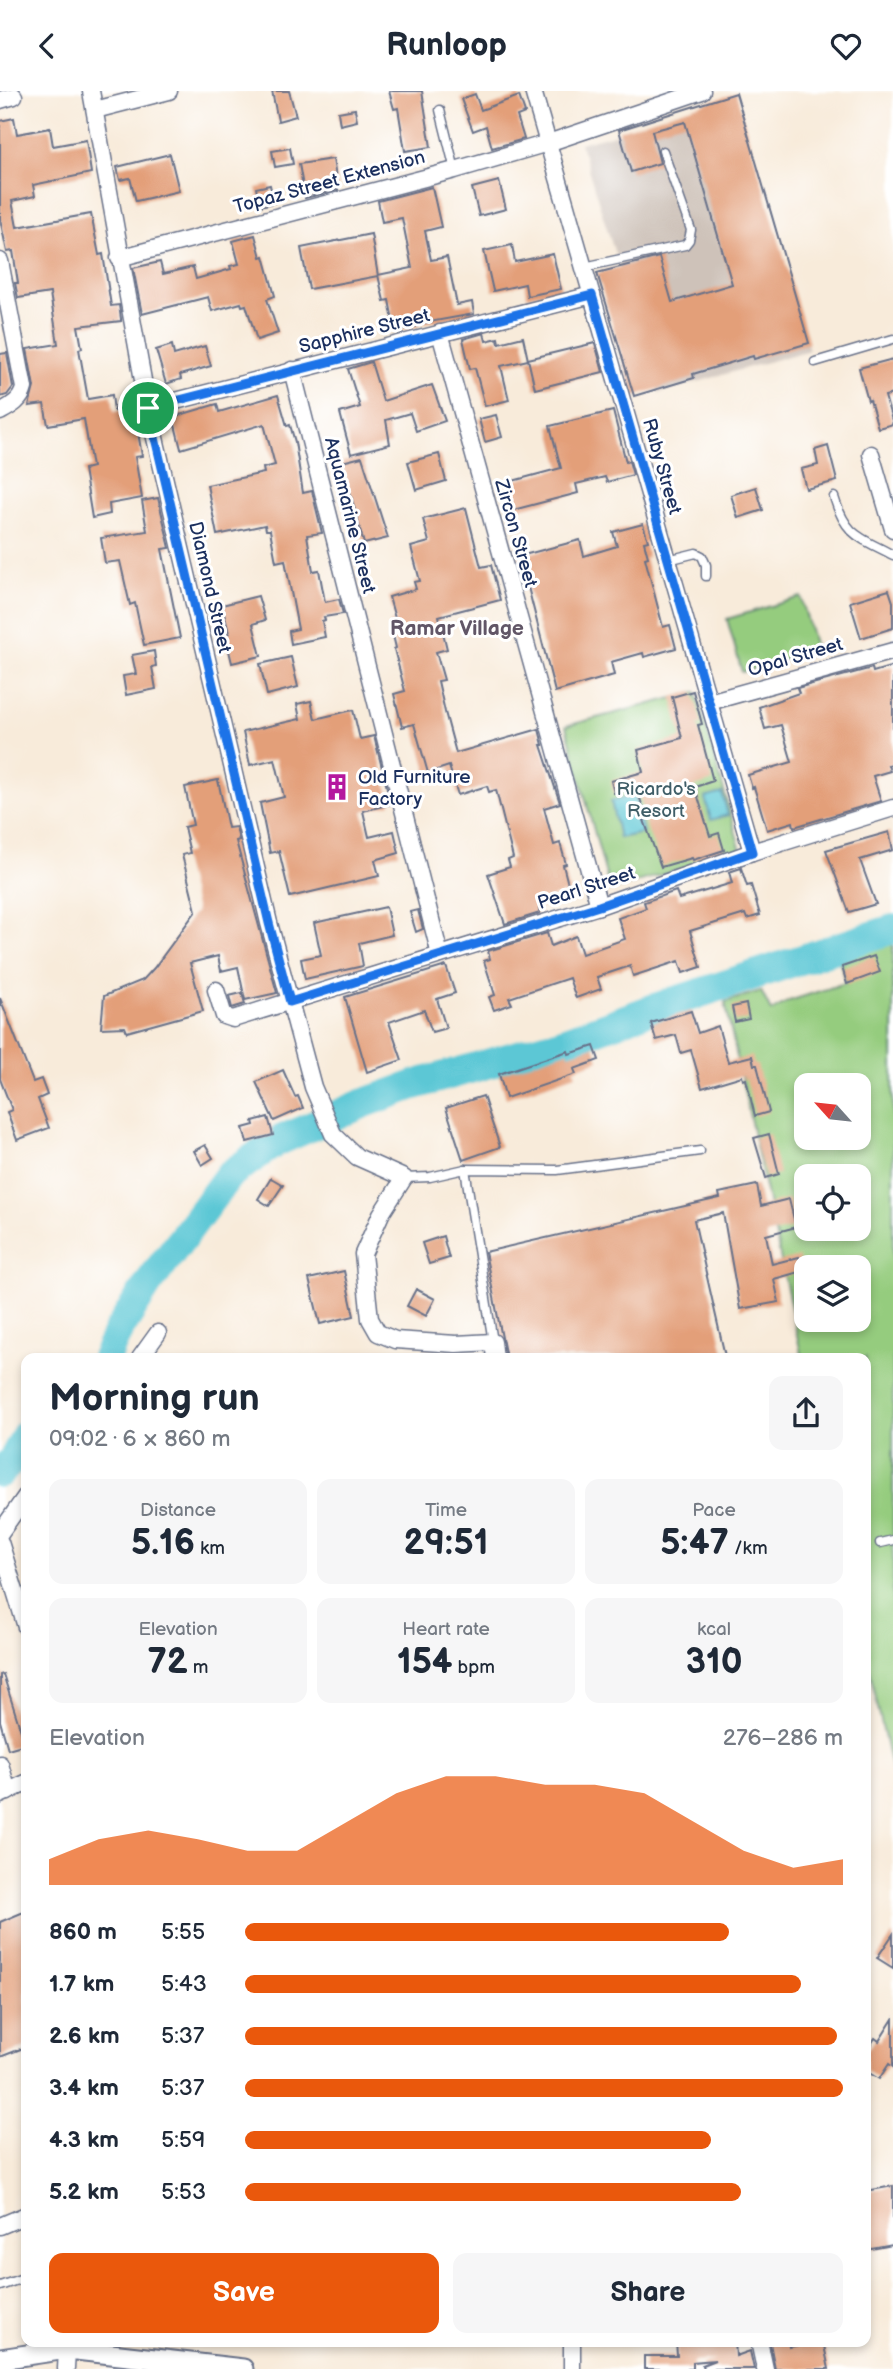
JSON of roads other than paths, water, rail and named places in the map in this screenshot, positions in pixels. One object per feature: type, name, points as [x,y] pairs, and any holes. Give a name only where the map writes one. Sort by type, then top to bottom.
[{"type":"street","name":"Diamond Street","points":[[91,91],[148,408],[269,923],[313,1087],[333,1134],[357,1157],[404,1178]]},
{"type":"street","points":[[95,110],[169,91]]},
{"type":"street","name":"Ruby Street","points":[[533,91],[752,852]]},
{"type":"street","name":"Topaz Street Extension","points":[[120,258],[455,170],[548,143],[684,94],[702,91]]},
{"type":"street","points":[[0,261],[24,388],[22,396],[0,412]]},
{"type":"street","name":"Sapphire Street","points":[[148,408],[592,295]]},
{"type":"street","name":"Zircon Street","points":[[440,333],[599,906]]},
{"type":"street","name":"Aquamarine Street","points":[[292,370],[440,955]]},
{"type":"street","points":[[871,454],[893,529]]},
{"type":"street","name":"Opal Street","points":[[709,702],[893,651]]},
{"type":"street","name":"Pearl Street","points":[[216,990],[224,1016],[229,1019],[599,906],[752,852],[893,808]]},
{"type":"street","points":[[404,1178],[381,1214],[363,1254],[370,1319],[378,1333],[396,1341],[456,1344],[494,1350]]},
{"type":"street","points":[[146,1353],[158,1333]]},
{"type":"street","points":[[0,1533],[21,1503]]},
{"type":"street","points":[[0,1542],[21,1611]]},
{"type":"street","points":[[0,1764],[4,1793],[21,1785]]},
{"type":"street","points":[[0,2227],[21,2217]]},
{"type":"street","points":[[0,2358],[66,2359],[91,2347],[122,2362],[243,2369]]},
{"type":"street","points":[[572,2347],[572,2369]]},
{"type":"street","points":[[760,2347],[765,2369]]},
{"type":"lane","points":[[440,110],[455,170]]},
{"type":"lane","points":[[584,267],[685,245],[689,240],[691,230],[663,151]]},
{"type":"lane","points":[[815,362],[893,339]]},
{"type":"lane","points":[[834,497],[839,515],[853,535],[893,555]]},
{"type":"lane","points":[[668,560],[696,553],[702,556],[706,565],[706,576]]},
{"type":"lane","points":[[404,1178],[430,1177],[465,1169],[556,1170],[700,1151]]},
{"type":"lane","points":[[465,1169],[494,1350]]},
{"type":"lane","points":[[880,1543],[893,1540]]},
{"type":"lane","points":[[0,2286],[21,2279]]},
{"type":"water","points":[[722,793],[728,815],[711,820],[705,798]]},
{"type":"water","points":[[635,795],[643,833],[619,838],[611,801]]},
{"type":"waterway","points":[[108,1353],[117,1333],[148,1284],[229,1175],[276,1142],[362,1104],[414,1085],[560,1043],[652,1009],[893,929]]},
{"type":"waterway","points":[[0,1473],[13,1460],[21,1445]]},
{"type":"place","name":"Old Furniture Factory","points":[[337,787]]},
{"type":"district","name":"Ramar Village","points":[[457,628]]},
{"type":"park label","name":"Ricardo's Resort","points":[[656,799]]}]
